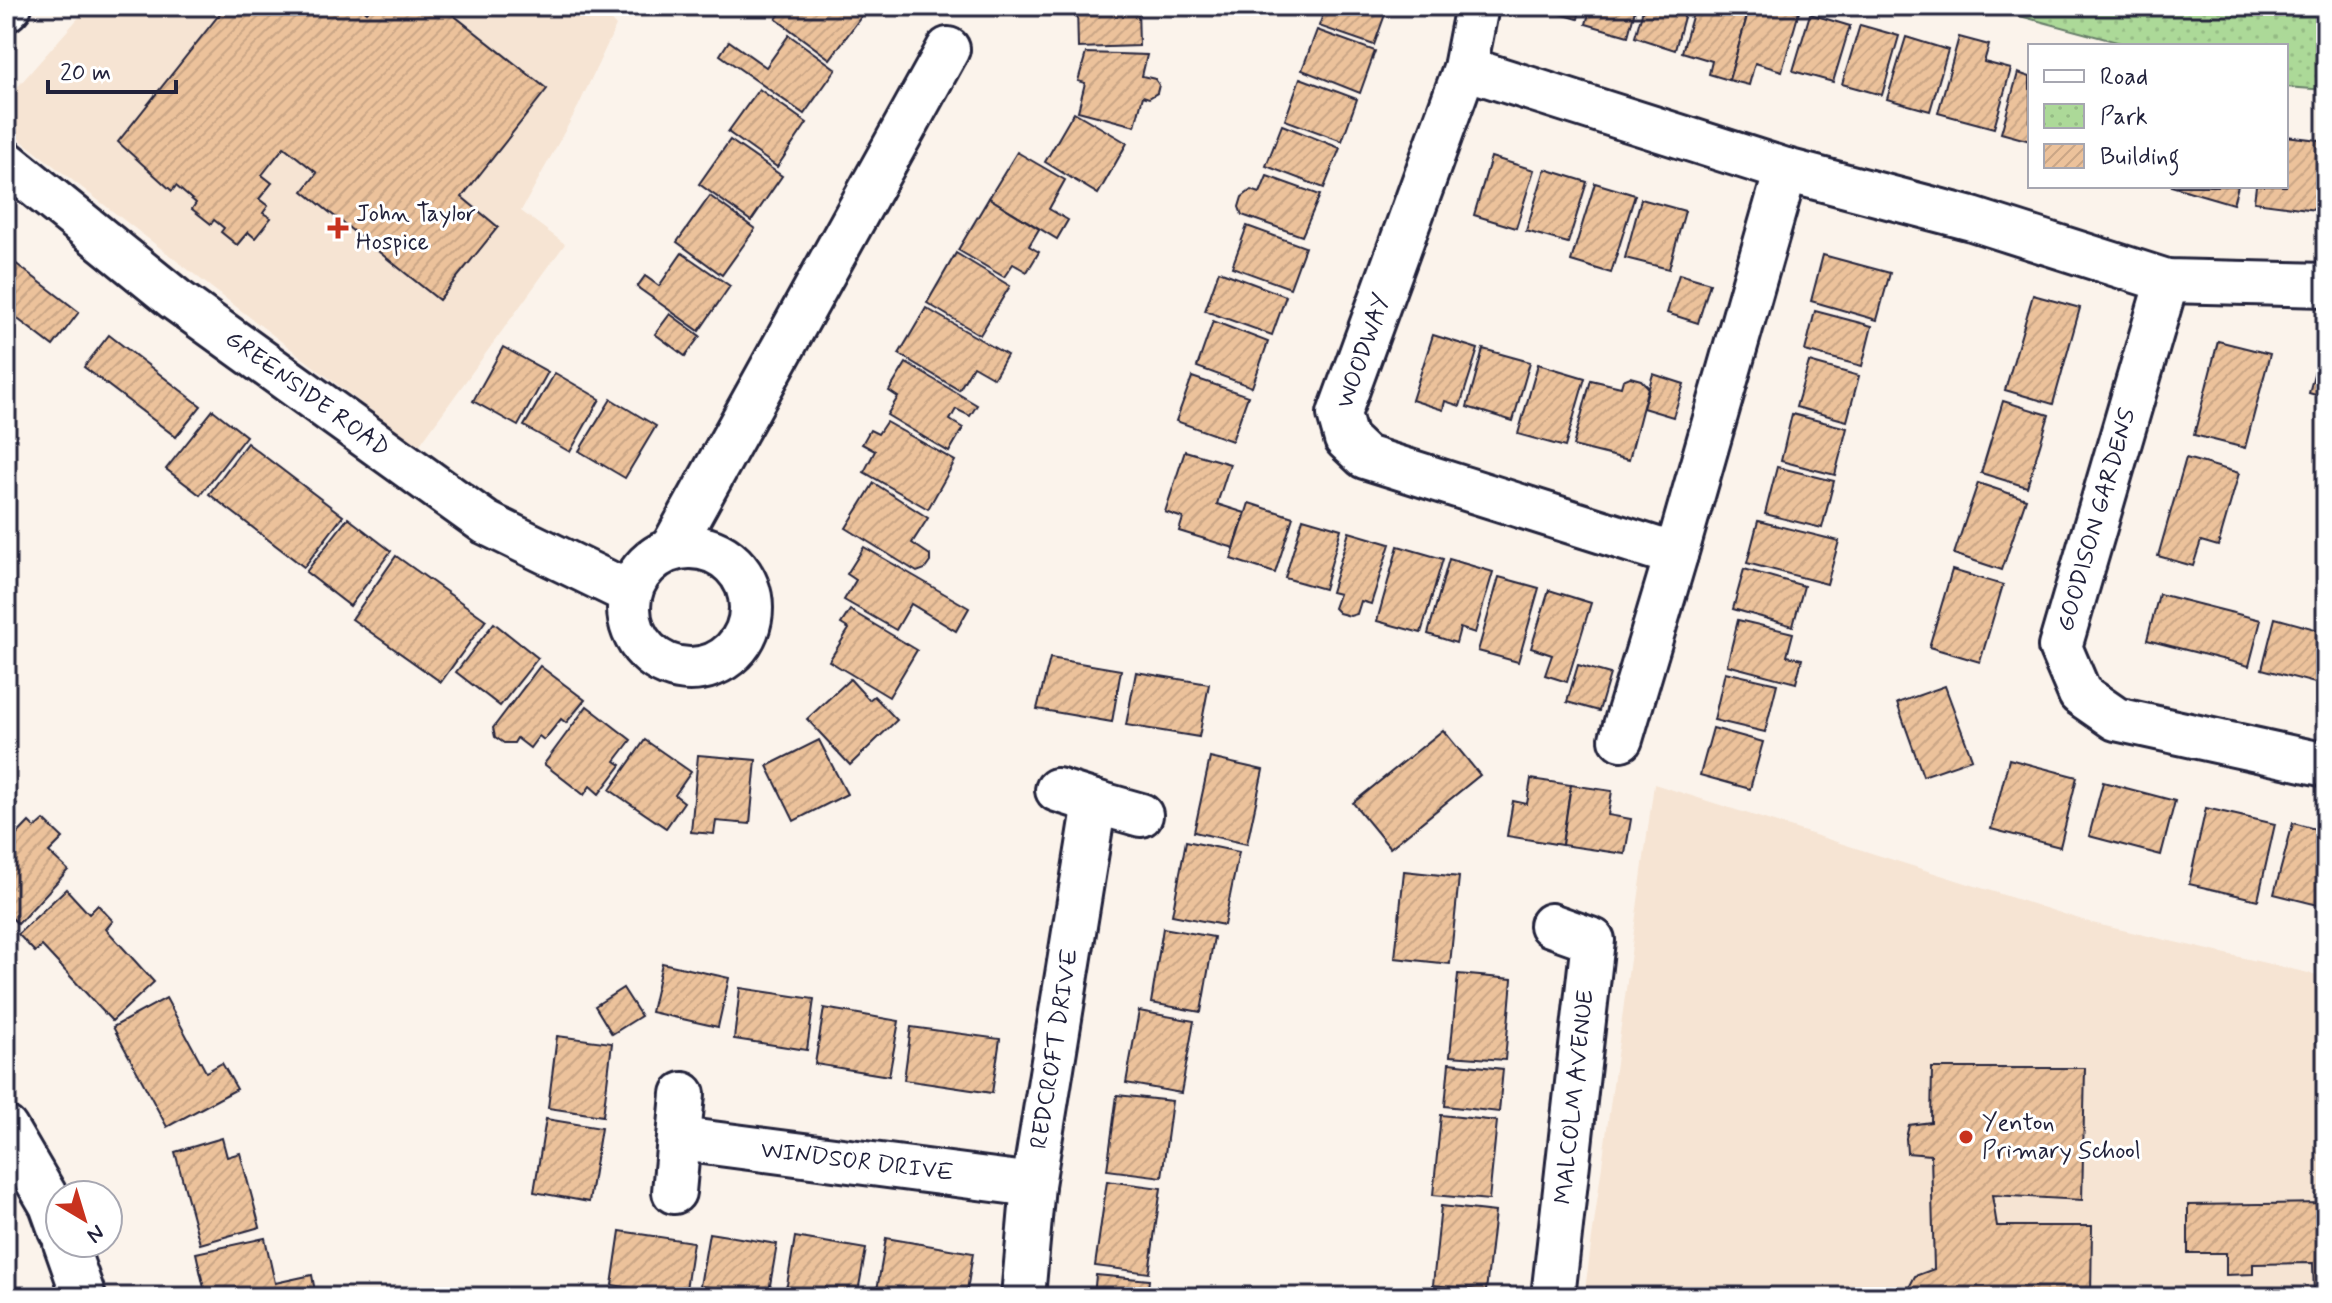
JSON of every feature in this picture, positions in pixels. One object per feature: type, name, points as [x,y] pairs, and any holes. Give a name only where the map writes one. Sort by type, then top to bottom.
[{"type":"street","name":"WOODWAY","points":[[1477,6],[1465,68],[1339,414],[1346,439],[1365,457],[1676,555]]},
{"type":"street","points":[[672,548],[715,551],[747,580],[753,602],[748,632],[726,659],[705,669],[669,667],[642,648],[630,623],[630,593],[646,565],[672,548],[948,49]]},
{"type":"street","points":[[1465,68],[1786,170],[1972,219],[2167,281],[2326,285]]},
{"type":"street","name":"GREENSIDE ROAD","points":[[6,162],[175,299],[486,523],[630,593]]},
{"type":"street","points":[[1621,739],[1786,170]]},
{"type":"street","name":"GOODISON GARDENS","points":[[2167,281],[2060,647],[2080,694],[2116,719],[2326,765]]},
{"type":"street","name":"REDCROFT DRIVE","points":[[1023,1297],[1076,796],[1141,815]]},
{"type":"street","name":"MALCOLM AVENUE","points":[[1551,925],[1593,940],[1553,1297]]},
{"type":"street","points":[[674,1192],[683,1094]]},
{"type":"street","points":[[6,1128],[44,1193]]},
{"type":"street","name":"WINDSOR DRIVE","points":[[681,1139],[1033,1185]]},
{"type":"street","points":[[71,1259],[84,1297]]},
{"type":"shaded area","name":"John Taylor Hospice","points":[[89,6],[598,6],[616,26],[578,107],[521,211],[565,244],[418,447],[6,129],[6,100]]},
{"type":"shaded area","name":"Yenton Primary School","points":[[1654,784],[2092,923],[2326,977],[2326,1297],[1584,1297]]},
{"type":"green space","points":[[1983,6],[2326,6],[2326,90],[2288,87],[2288,44],[2125,44]]},
{"type":"building","points":[[226,6],[360,6],[367,12],[372,6],[442,6],[547,89],[462,197],[498,227],[439,300],[303,191],[317,173],[284,147],[262,175],[272,183],[259,199],[268,206],[263,213],[271,218],[255,238],[248,232],[237,245],[221,232],[224,228],[214,220],[211,224],[192,209],[196,203],[176,186],[172,191],[118,142]]},
{"type":"building","points":[[786,6],[869,6],[830,59],[776,19]]},
{"type":"building","points":[[1077,6],[1138,6],[1139,46],[1078,48]]},
{"type":"building","points":[[1326,6],[1388,6],[1374,45],[1319,26]]},
{"type":"building","points":[[1533,6],[1581,6],[1578,19]]},
{"type":"building","points":[[1591,6],[1636,6],[1628,36],[1586,24]]},
{"type":"building","points":[[1644,6],[1687,6],[1675,50],[1635,37]]},
{"type":"building","points":[[1695,6],[1750,6],[1729,80],[1709,74],[1712,61],[1682,52]]},
{"type":"building","points":[[1750,6],[1779,6],[1799,12],[1782,71],[1755,63],[1749,85],[1729,80]]},
{"type":"building","points":[[1810,14],[1850,26],[1833,82],[1793,71]]},
{"type":"building","points":[[1860,25],[1899,36],[1882,95],[1842,84]]},
{"type":"building","points":[[1317,30],[1375,51],[1360,93],[1302,70]]},
{"type":"building","points":[[789,35],[836,69],[804,114],[720,55],[729,41],[766,67]]},
{"type":"building","points":[[1906,37],[1948,50],[1930,111],[1887,99]]},
{"type":"building","points":[[1959,37],[1989,45],[1984,62],[2011,69],[1994,128],[1938,113]]},
{"type":"building","points":[[1086,53],[1147,55],[1142,76],[1155,79],[1159,85],[1157,93],[1149,98],[1143,96],[1135,126],[1078,111],[1085,83],[1078,81]]},
{"type":"building","points":[[2018,73],[2028,76],[2028,140],[2001,133]]},
{"type":"building","points":[[1300,78],[1357,99],[1342,141],[1285,120]]},
{"type":"building","points":[[759,89],[807,123],[777,167],[728,132]]},
{"type":"building","points":[[1074,112],[1127,143],[1098,194],[1045,162]]},
{"type":"building","points":[[1282,125],[1340,148],[1324,188],[1266,166]]},
{"type":"building","points":[[2288,136],[2326,141],[2324,211],[2254,202],[2256,188],[2288,188]]},
{"type":"building","points":[[730,140],[782,176],[751,221],[699,184]]},
{"type":"building","points":[[1017,152],[1065,180],[1049,209],[1068,220],[1057,239],[989,198]]},
{"type":"building","points":[[1491,157],[1534,170],[1516,228],[1474,215]]},
{"type":"building","points":[[1545,169],[1587,182],[1568,243],[1526,231]]},
{"type":"building","points":[[1267,176],[1320,195],[1302,236],[1242,215],[1239,207],[1242,197],[1251,190],[1260,193]]},
{"type":"building","points":[[1595,183],[1635,195],[1611,273],[1571,261]]},
{"type":"building","points":[[2178,188],[2237,188],[2233,204]]},
{"type":"building","points":[[710,196],[755,229],[722,275],[677,242]]},
{"type":"building","points":[[989,198],[1039,229],[1029,246],[1039,252],[1027,272],[1013,264],[1004,277],[958,250]]},
{"type":"building","points":[[1641,199],[1685,211],[1669,269],[1625,258]]},
{"type":"building","points":[[1247,226],[1305,247],[1290,288],[1232,267]]},
{"type":"building","points":[[682,253],[730,286],[699,331],[637,287],[645,276],[659,286]]},
{"type":"building","points":[[956,253],[1010,286],[980,335],[927,303]]},
{"type":"building","points":[[1823,255],[1890,273],[1877,320],[1811,301]]},
{"type":"building","points":[[6,256],[79,312],[53,346],[6,310]]},
{"type":"building","points":[[1219,271],[1286,296],[1272,335],[1205,311]]},
{"type":"building","points":[[1679,274],[1710,283],[1698,323],[1667,313]]},
{"type":"building","points":[[2033,295],[2080,308],[2053,404],[2005,390]]},
{"type":"building","points":[[926,308],[1007,355],[994,378],[973,366],[959,390],[899,354]]},
{"type":"building","points":[[1815,311],[1872,326],[1862,366],[1805,351]]},
{"type":"building","points":[[670,314],[700,336],[685,356],[655,334]]},
{"type":"building","points":[[1213,321],[1268,342],[1252,387],[1197,367]]},
{"type":"building","points":[[109,335],[201,406],[176,437],[84,367]]},
{"type":"building","points":[[1433,335],[1478,349],[1460,406],[1445,401],[1443,410],[1412,400]]},
{"type":"building","points":[[2218,341],[2270,354],[2245,448],[2194,435]]},
{"type":"building","points":[[503,347],[548,372],[518,426],[473,401]]},
{"type":"building","points":[[1483,349],[1530,362],[1513,421],[1467,407]]},
{"type":"building","points":[[1809,362],[1859,376],[1847,421],[1796,407]]},
{"type":"building","points":[[906,363],[977,405],[970,416],[956,409],[950,420],[963,428],[949,452],[887,415],[898,397],[889,391]]},
{"type":"building","points":[[2317,363],[2326,366],[2326,398],[2309,393]]},
{"type":"building","points":[[1538,364],[1585,378],[1565,447],[1518,434]]},
{"type":"building","points":[[555,373],[600,399],[570,452],[524,426]]},
{"type":"building","points":[[1653,374],[1684,384],[1673,417],[1643,408]]},
{"type":"building","points":[[1192,377],[1248,396],[1232,441],[1176,421]]},
{"type":"building","points":[[1630,377],[1641,380],[1648,387],[1629,460],[1573,446],[1591,380],[1621,387],[1623,380]]},
{"type":"building","points":[[611,399],[656,426],[625,478],[579,451]]},
{"type":"building","points":[[2003,401],[2049,415],[2027,487],[1981,473]]},
{"type":"building","points":[[213,410],[246,436],[200,495],[166,469]]},
{"type":"building","points":[[1792,414],[1847,428],[1835,475],[1781,461]]},
{"type":"building","points":[[886,422],[955,461],[928,509],[864,472],[875,451],[862,444],[870,430],[878,434]]},
{"type":"building","points":[[247,443],[343,516],[304,567],[209,494]]},
{"type":"building","points":[[1185,451],[1230,464],[1217,504],[1245,513],[1234,548],[1179,531],[1183,518],[1165,512]]},
{"type":"building","points":[[2186,458],[2239,473],[2218,546],[2201,541],[2193,566],[2158,556]]},
{"type":"building","points":[[1777,467],[1834,481],[1822,528],[1765,514]]},
{"type":"building","points":[[874,483],[928,518],[912,543],[930,555],[925,569],[917,572],[846,528]]},
{"type":"building","points":[[1978,483],[2026,499],[2002,570],[1954,554]]},
{"type":"building","points":[[1249,503],[1293,517],[1275,573],[1231,559]]},
{"type":"building","points":[[348,518],[391,551],[350,606],[306,572]]},
{"type":"building","points":[[1303,518],[1341,529],[1324,589],[1285,578]]},
{"type":"building","points":[[1758,521],[1839,541],[1827,584],[1747,563]]},
{"type":"building","points":[[1349,532],[1390,544],[1371,604],[1361,601],[1357,614],[1350,616],[1334,608],[1339,594],[1331,592]]},
{"type":"building","points":[[1398,546],[1443,559],[1421,633],[1377,621]]},
{"type":"building","points":[[864,547],[969,608],[956,631],[911,604],[896,630],[844,600],[856,580],[847,574]]},
{"type":"building","points":[[396,556],[486,620],[441,682],[352,619]]},
{"type":"building","points":[[1449,559],[1493,572],[1475,633],[1460,628],[1456,643],[1428,634]]},
{"type":"building","points":[[1744,569],[1804,586],[1793,626],[1733,609]]},
{"type":"building","points":[[1952,570],[2003,585],[1980,662],[1929,647]]},
{"type":"building","points":[[1499,577],[1539,588],[1518,662],[1478,651]]},
{"type":"building","points":[[1549,590],[1591,603],[1567,682],[1545,675],[1552,655],[1531,648]]},
{"type":"building","points":[[2159,594],[2261,620],[2249,666],[2147,640]]},
{"type":"building","points":[[850,610],[917,650],[889,697],[829,661],[849,629],[841,624]]},
{"type":"building","points":[[2275,618],[2326,632],[2326,686],[2262,669]]},
{"type":"building","points":[[1738,620],[1793,633],[1787,656],[1802,659],[1796,683],[1727,665]]},
{"type":"building","points":[[494,623],[538,658],[500,706],[456,672]]},
{"type":"building","points":[[1050,658],[1121,670],[1112,722],[1037,709]]},
{"type":"building","points":[[1578,665],[1610,674],[1599,711],[1567,702]]},
{"type":"building","points":[[540,666],[585,700],[566,723],[561,719],[544,740],[539,736],[530,748],[517,738],[514,743],[504,743],[495,737],[493,728]]},
{"type":"building","points":[[1136,672],[1209,684],[1199,737],[1126,725]]},
{"type":"building","points":[[1725,672],[1777,684],[1765,732],[1714,720]]},
{"type":"building","points":[[850,679],[869,700],[874,696],[897,720],[850,765],[807,719]]},
{"type":"building","points":[[1945,686],[1972,759],[1923,776],[1897,703]]},
{"type":"building","points":[[587,706],[631,740],[615,761],[621,765],[599,794],[590,786],[584,795],[544,764]]},
{"type":"building","points":[[1713,728],[1763,742],[1750,789],[1700,775]]},
{"type":"building","points":[[1443,730],[1480,775],[1390,848],[1353,803]]},
{"type":"building","points":[[645,740],[691,772],[675,795],[684,802],[666,828],[610,790]]},
{"type":"building","points":[[819,740],[847,794],[794,821],[767,766]]},
{"type":"building","points":[[698,755],[756,760],[750,824],[716,821],[714,834],[691,832]]},
{"type":"building","points":[[1210,758],[1263,770],[1247,844],[1194,832]]},
{"type":"building","points":[[2009,759],[2077,777],[2060,847],[1991,829]]},
{"type":"building","points":[[1531,779],[1571,785],[1562,845],[1507,836],[1513,801],[1527,804]]},
{"type":"building","points":[[2103,782],[2175,801],[2161,855],[2089,836]]},
{"type":"building","points":[[1571,785],[1612,791],[1608,815],[1631,819],[1625,854],[1562,845]]},
{"type":"building","points":[[6,794],[17,804],[6,817]]},
{"type":"building","points":[[2206,808],[2275,824],[2258,900],[2189,884]]},
{"type":"building","points":[[44,820],[63,838],[49,852],[68,870],[18,924],[6,912],[6,846],[29,822],[35,828]]},
{"type":"building","points":[[2293,823],[2326,832],[2326,907],[2274,894]]},
{"type":"building","points":[[1186,841],[1239,852],[1224,925],[1172,915]]},
{"type":"building","points":[[1404,871],[1459,877],[1450,964],[1395,958]]},
{"type":"building","points":[[66,889],[89,914],[98,905],[113,921],[106,929],[154,982],[112,1021],[42,946],[35,952],[18,934]]},
{"type":"building","points":[[1163,928],[1214,937],[1201,1012],[1151,1003]]},
{"type":"building","points":[[662,963],[729,978],[718,1027],[651,1012]]},
{"type":"building","points":[[1458,974],[1512,979],[1505,1060],[1450,1056]]},
{"type":"building","points":[[623,988],[641,1016],[612,1034],[595,1006]]},
{"type":"building","points":[[740,988],[814,999],[807,1050],[734,1039]]},
{"type":"building","points":[[166,998],[206,1072],[222,1063],[237,1089],[167,1127],[113,1027]]},
{"type":"building","points":[[824,1008],[899,1021],[889,1076],[815,1064]]},
{"type":"building","points":[[1139,1011],[1194,1021],[1181,1093],[1126,1083]]},
{"type":"building","points":[[911,1027],[1000,1039],[992,1093],[904,1080]]},
{"type":"building","points":[[557,1036],[612,1043],[603,1116],[548,1108]]},
{"type":"building","points":[[1449,1063],[1503,1069],[1499,1112],[1445,1106]]},
{"type":"building","points":[[1932,1068],[2085,1068],[2082,1200],[1992,1195],[1997,1226],[2092,1226],[2091,1297],[1904,1297],[1915,1276],[1934,1269],[1931,1155],[1907,1153],[1906,1138],[1909,1125],[1931,1122]]},
{"type":"building","points":[[1117,1095],[1172,1101],[1162,1177],[1107,1170]]},
{"type":"building","points":[[1441,1115],[1497,1121],[1489,1200],[1433,1195]]},
{"type":"building","points":[[546,1119],[601,1128],[589,1202],[534,1192]]},
{"type":"building","points":[[222,1138],[227,1157],[240,1153],[260,1227],[200,1244],[175,1152]]},
{"type":"building","points":[[1107,1181],[1161,1188],[1149,1273],[1095,1266]]},
{"type":"building","points":[[2326,1203],[2326,1297],[2314,1297],[2313,1263],[2253,1264],[2253,1274],[2226,1275],[2226,1253],[2188,1253],[2188,1205]]},
{"type":"building","points":[[1441,1206],[1495,1212],[1486,1291],[1433,1285]]},
{"type":"building","points":[[620,1231],[693,1242],[685,1296],[612,1285]]},
{"type":"building","points":[[709,1233],[777,1244],[768,1297],[700,1286]]},
{"type":"building","points":[[795,1237],[866,1249],[857,1297],[820,1297],[786,1291]]},
{"type":"building","points":[[265,1238],[275,1283],[312,1275],[316,1297],[206,1297],[196,1253]]},
{"type":"building","points":[[886,1238],[973,1253],[966,1297],[920,1297],[877,1290]]},
{"type":"building","points":[[1096,1275],[1149,1280],[1147,1297],[1094,1297]]},
{"type":"place","name":"John Taylor Hospice","points":[[338,228]]},
{"type":"place","name":"Yenton Primary School","points":[[1966,1137]]}]
